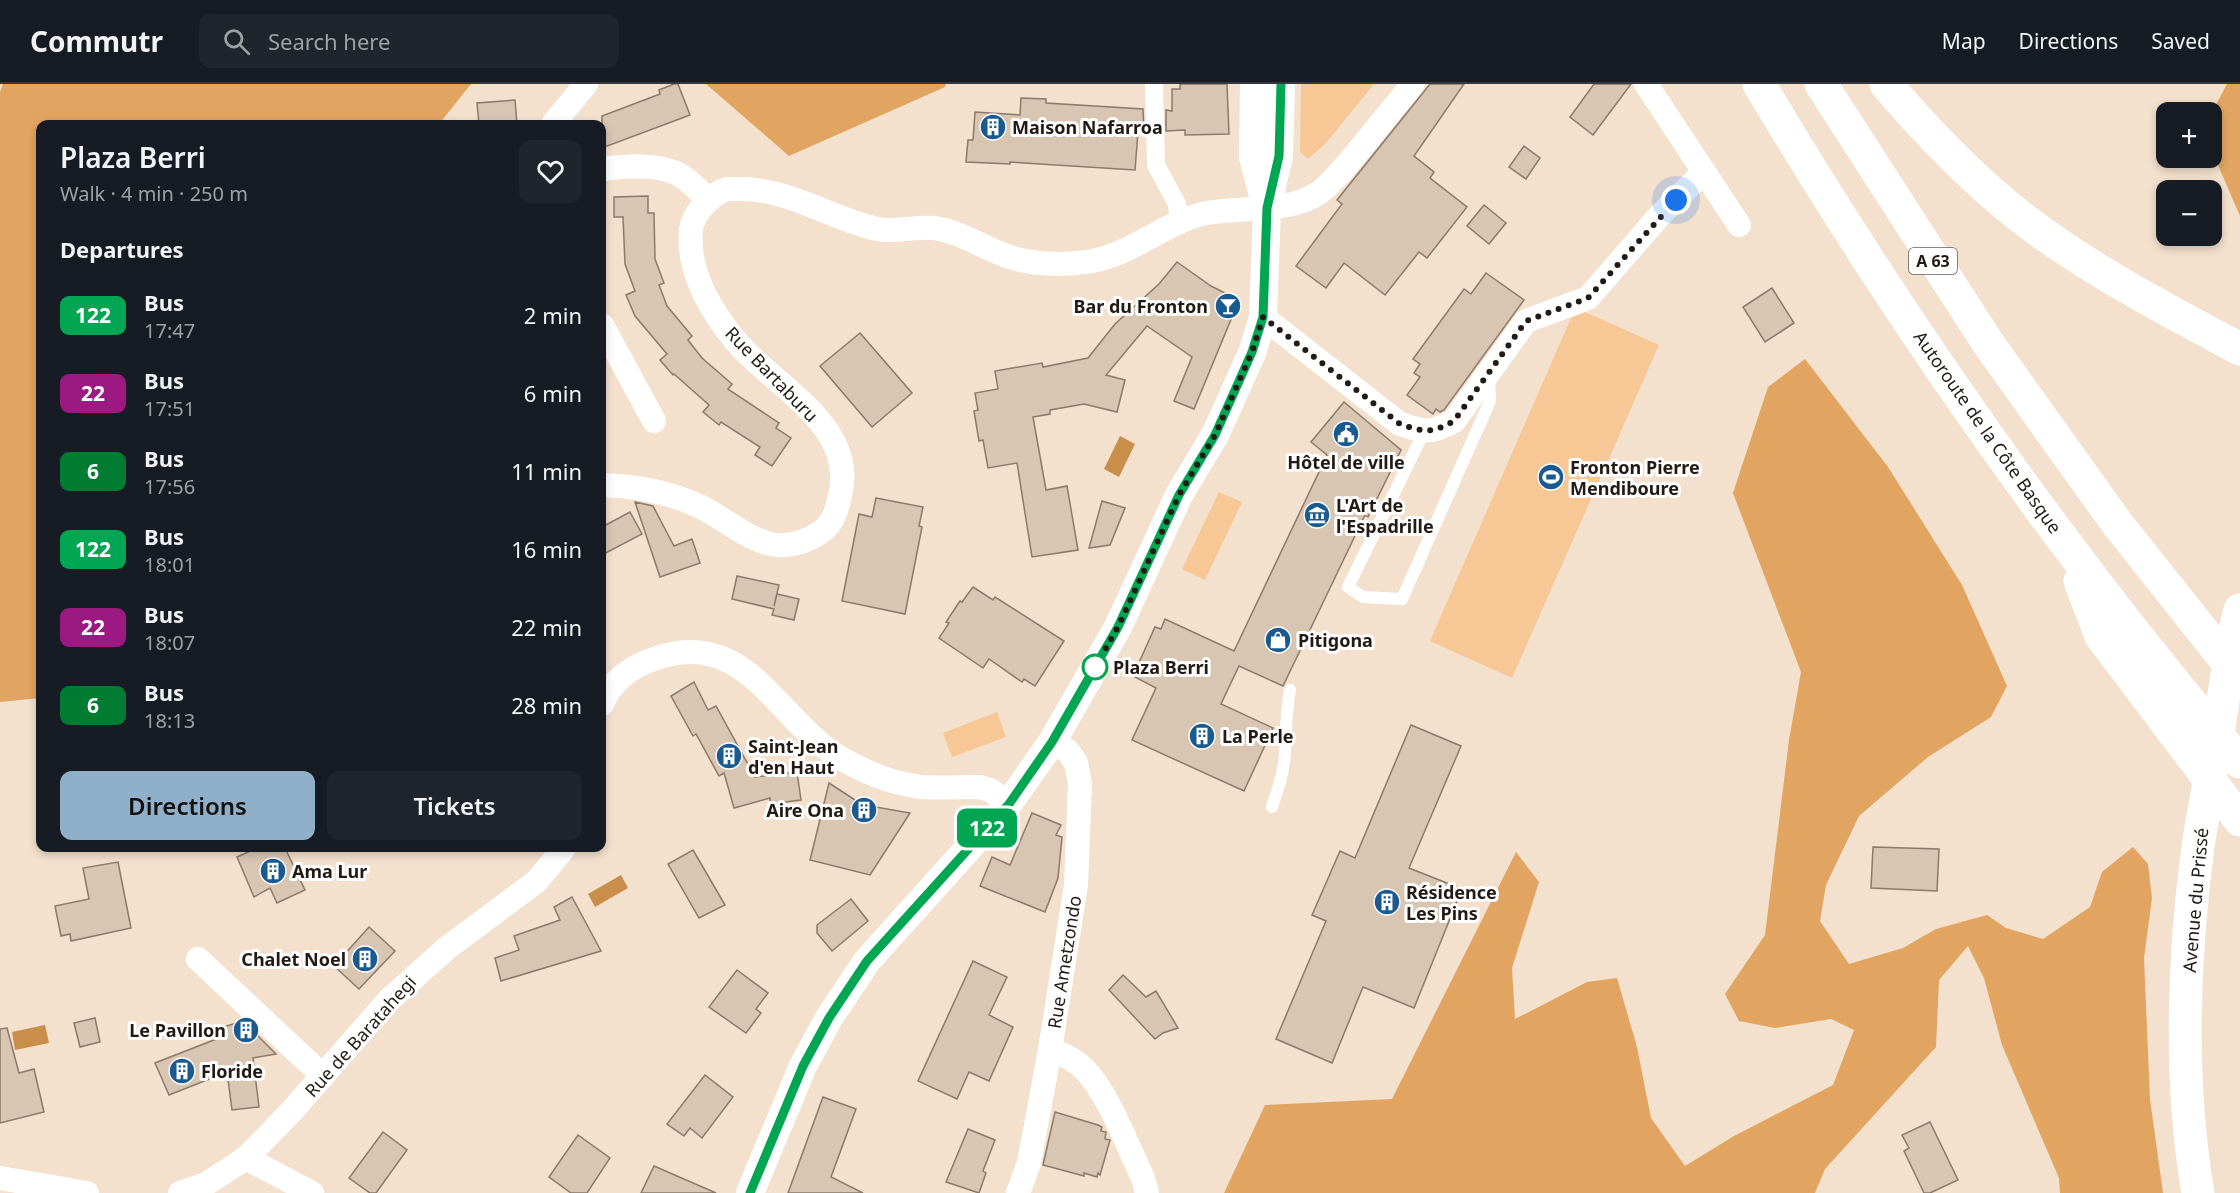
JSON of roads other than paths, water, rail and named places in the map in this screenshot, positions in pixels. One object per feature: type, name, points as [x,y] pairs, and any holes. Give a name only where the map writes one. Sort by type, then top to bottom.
[{"type":"main road","name":"Autoroute de la Côte Basque","points":[[1759,84],[1942,373],[2112,605],[2240,762]]},
{"type":"main road","name":"A 63","points":[[1821,84],[1918,237],[1989,343],[2116,522],[2240,678]]},
{"type":"main road","points":[[1886,84],[1946,150],[2020,217],[2148,301],[2240,349]]},
{"type":"main road","points":[[2063,537],[2101,636],[2240,820]]},
{"type":"main road","name":"Avenue du Prissé","points":[[2198,1193],[2190,1128],[2186,1022],[2189,943],[2198,846],[2240,609]]},
{"type":"street","points":[[556,120],[586,84]]},
{"type":"street","points":[[1154,84],[1156,165],[1177,204],[1179,222]]},
{"type":"street","points":[[1254,84],[1253,157],[1267,208]]},
{"type":"street","points":[[750,1193],[803,1066],[829,1018],[867,961],[1009,804],[1052,742],[1118,627],[1179,495],[1215,435],[1252,352],[1263,317],[1267,208],[1279,156],[1281,84]]},
{"type":"street","points":[[606,169],[658,169],[680,175],[709,200],[728,189],[754,189],[780,194],[879,230],[933,228],[951,232],[1019,260],[1057,264],[1092,261],[1124,251],[1179,222],[1205,214],[1267,208],[1318,194],[1340,174],[1413,84]]},
{"type":"street","points":[[1646,84],[1739,225]]},
{"type":"street","points":[[1263,317],[1400,424],[1424,432],[1438,430],[1454,421],[1526,321],[1588,298],[1661,214],[1704,172]]},
{"type":"street","name":"Rue Bartaburu","points":[[606,485],[646,490],[687,500],[709,510],[744,535],[777,545],[809,539],[825,530],[836,512],[844,482],[832,438],[804,403],[736,342],[716,313],[697,278],[689,248],[692,222],[709,200]]},
{"type":"street","points":[[606,332],[654,421]]},
{"type":"street","points":[[606,696],[612,685],[625,673],[663,655],[702,653],[717,656],[736,665],[767,689],[829,752],[855,766],[873,775],[921,787],[980,787],[990,790],[1009,804]]},
{"type":"street","name":"Rue Ametzondo","points":[[1052,742],[1068,751],[1076,763],[1080,795],[1076,885],[1050,1050],[1062,1054],[1085,1069],[1101,1091],[1143,1178],[1147,1193]]},
{"type":"street","name":"Rue de Baratahegi","points":[[180,1193],[206,1184],[246,1158],[323,1076],[389,1000],[447,948],[537,881],[561,852]]},
{"type":"street","points":[[198,959],[323,1076]]},
{"type":"street","points":[[1018,1193],[1029,1163],[1050,1050]]},
{"type":"street","points":[[246,1158],[312,1193]]},
{"type":"street","points":[[0,1178],[87,1193]]},
{"type":"lane","points":[[1424,432],[1348,587],[1363,597],[1402,599],[1490,401],[1489,372]]},
{"type":"lane","points":[[1272,807],[1281,780],[1290,690]]},
{"type":"place","name":"Maison Nafarroa","points":[[993,127]]},
{"type":"place","name":"Bar du Fronton","points":[[1228,306]]},
{"type":"place","name":"Hôtel de ville","points":[[1346,434]]},
{"type":"place","name":"Fronton Pierre Mendiboure","points":[[1551,477]]},
{"type":"place","name":"L'Art de l'Espadrille","points":[[1317,515]]},
{"type":"place","name":"Pitigona","points":[[1278,640]]},
{"type":"place","name":"Plaza Berri","points":[[1095,667]]},
{"type":"place","name":"La Perle","points":[[1202,736]]},
{"type":"place","name":"Saint-Jean d'en Haut","points":[[729,756]]},
{"type":"place","name":"Aire Ona","points":[[864,810]]},
{"type":"place","name":"Ama Lur","points":[[273,871]]},
{"type":"place","name":"Résidence Les Pins","points":[[1387,902]]},
{"type":"place","name":"Chalet Noel","points":[[365,959]]},
{"type":"place","name":"Le Pavillon","points":[[246,1030]]},
{"type":"place","name":"Floride","points":[[182,1071]]}]
